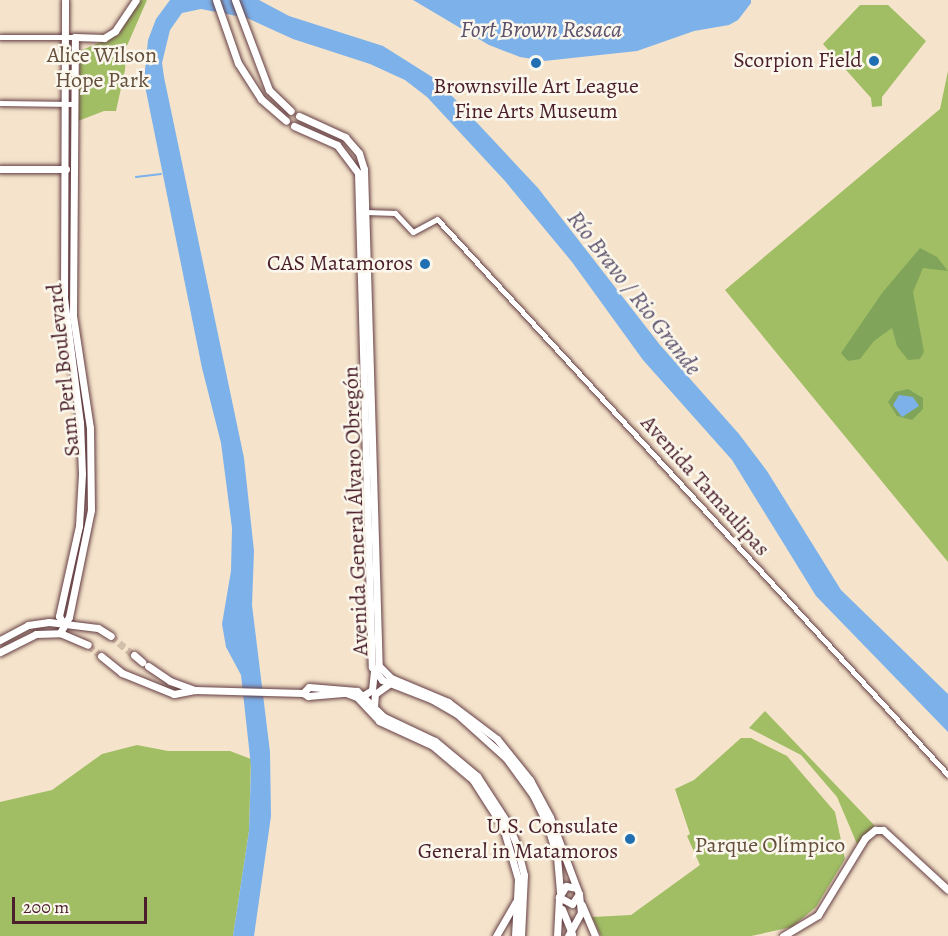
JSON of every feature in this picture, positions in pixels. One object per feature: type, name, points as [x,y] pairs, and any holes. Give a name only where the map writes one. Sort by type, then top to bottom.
[{"type":"main road","name":"Sam Perl Boulevard","points":[[63,623],[59,616],[79,526],[82,474],[80,423],[64,318],[65,0]]},
{"type":"main road","points":[[75,37],[104,38],[126,19],[136,0]]},
{"type":"main road","points":[[216,0],[229,46],[248,81],[270,109],[286,121]]},
{"type":"main road","points":[[235,0],[274,98],[291,111]]},
{"type":"main road","name":"Sam Perl Boulevard","points":[[60,633],[63,623],[69,617],[84,546],[91,475],[90,428],[73,315],[75,37]]},
{"type":"main road","name":"Avenida General Álvaro Obregón","points":[[298,116],[338,132],[355,148],[364,170],[367,399],[375,668],[390,683],[431,699],[476,727],[497,747],[533,790]]},
{"type":"main road","name":"Avenida General Álvaro Obregón","points":[[294,126],[337,145],[355,167],[364,251]]},
{"type":"main road","points":[[0,169],[73,169]]},
{"type":"main road","points":[[82,474],[91,475]]},
{"type":"main road","points":[[0,640],[28,625],[63,623],[85,630],[98,628],[111,636]]},
{"type":"main road","points":[[0,652],[36,634],[60,633],[88,645]]},
{"type":"main road","points":[[134,655],[170,681],[195,690]]},
{"type":"main road","points":[[101,656],[122,673],[174,694],[195,690],[300,693],[308,696],[346,693],[357,697],[379,721],[415,736],[455,762],[487,795],[503,827],[513,855],[518,897],[514,936]]},
{"type":"main road","points":[[364,695],[372,690],[375,668]]},
{"type":"main road","name":"Avenida General Álvaro Obregón","points":[[375,668],[391,678],[440,698],[479,722],[504,747],[533,790],[547,818],[595,936]]},
{"type":"main road","points":[[374,707],[375,694],[390,683]]},
{"type":"main road","points":[[300,693],[309,687],[348,688],[364,695],[384,717],[416,730],[459,757],[507,822],[524,875],[521,936]]},
{"type":"main road","name":"Avenida General Álvaro Obregón","points":[[547,818],[557,858],[560,898],[557,936]]},
{"type":"main road","points":[[783,936],[818,915],[865,838],[872,831],[883,830],[948,890]]},
{"type":"main road","points":[[560,898],[572,904],[578,891],[566,886],[560,898],[571,935]]},
{"type":"main road","points":[[496,936],[518,897]]},
{"type":"main road","points":[[571,935],[582,904]]},
{"type":"main road","points":[[506,919],[516,925]]},
{"type":"street","points":[[0,38],[75,37]]},
{"type":"street","points":[[0,103],[73,104]]},
{"type":"street","name":"Avenida Tamaulipas","points":[[366,212],[395,213],[413,232],[437,219],[948,776]]},
{"type":"green space","name":"Alice Wilson Hope Park","points":[[140,0],[147,0],[126,48],[125,70],[116,111],[104,111],[78,121],[80,51],[119,34]]},
{"type":"green space","name":"Scorpion Field","points":[[860,5],[888,5],[926,41],[882,97],[882,106],[872,107],[871,98],[823,44]]},
{"type":"green space","points":[[948,71],[948,562],[725,290],[940,109]]},
{"type":"green space","points":[[920,248],[937,257],[948,271],[923,268],[913,292],[924,352],[920,359],[908,360],[897,346],[892,328],[874,341],[860,359],[848,361],[841,353],[882,293]]},
{"type":"green space","points":[[908,389],[923,398],[923,409],[912,420],[897,416],[888,402],[895,392]]},
{"type":"green space","points":[[765,711],[875,826],[857,844],[837,797],[801,755],[749,728]]},
{"type":"green space","name":"Parque Olímpico","points":[[741,738],[751,738],[787,756],[835,812],[845,859],[816,907],[792,927],[751,936],[601,936],[592,917],[631,915],[700,865],[687,836],[690,834],[675,789],[694,780]]},
{"type":"green space","points":[[137,745],[168,751],[230,751],[251,759],[249,831],[233,936],[0,936],[0,802],[52,790],[102,754]]},
{"type":"water","points":[[170,0],[259,0],[289,16],[383,46],[437,80],[538,188],[660,345],[739,434],[767,471],[841,590],[948,694],[948,732],[816,596],[732,460],[643,360],[572,262],[505,181],[427,97],[405,80],[370,64],[293,39],[247,18],[201,9],[182,13],[170,30],[162,63],[244,458],[254,551],[252,605],[270,752],[271,816],[254,936],[233,936],[249,831],[251,766],[241,675],[226,647],[222,624],[231,571],[232,528],[221,443],[202,368],[144,81],[148,40],[156,19]]},
{"type":"water","name":"Fort Brown Resaca","points":[[413,0],[751,0],[751,3],[738,20],[729,25],[694,31],[637,51],[544,61],[520,57],[489,45]]},
{"type":"water","points":[[899,395],[913,397],[919,406],[902,417],[893,405]]},
{"type":"waterway","points":[[136,177],[161,174]]},
{"type":"tunnel","points":[[111,636],[134,655]]},
{"type":"tunnel","points":[[88,645],[101,656]]},
{"type":"place","name":"Scorpion Field","points":[[874,61]]},
{"type":"place","name":"Brownsville Art League Fine Arts Museum","points":[[536,63]]},
{"type":"place","name":"CAS Matamoros","points":[[425,264]]},
{"type":"place","name":"U.S. Consulate General in Matamoros","points":[[630,839]]},
{"type":"water label","name":"Río Bravo / Rio Grande","points":[[634,293]]}]
